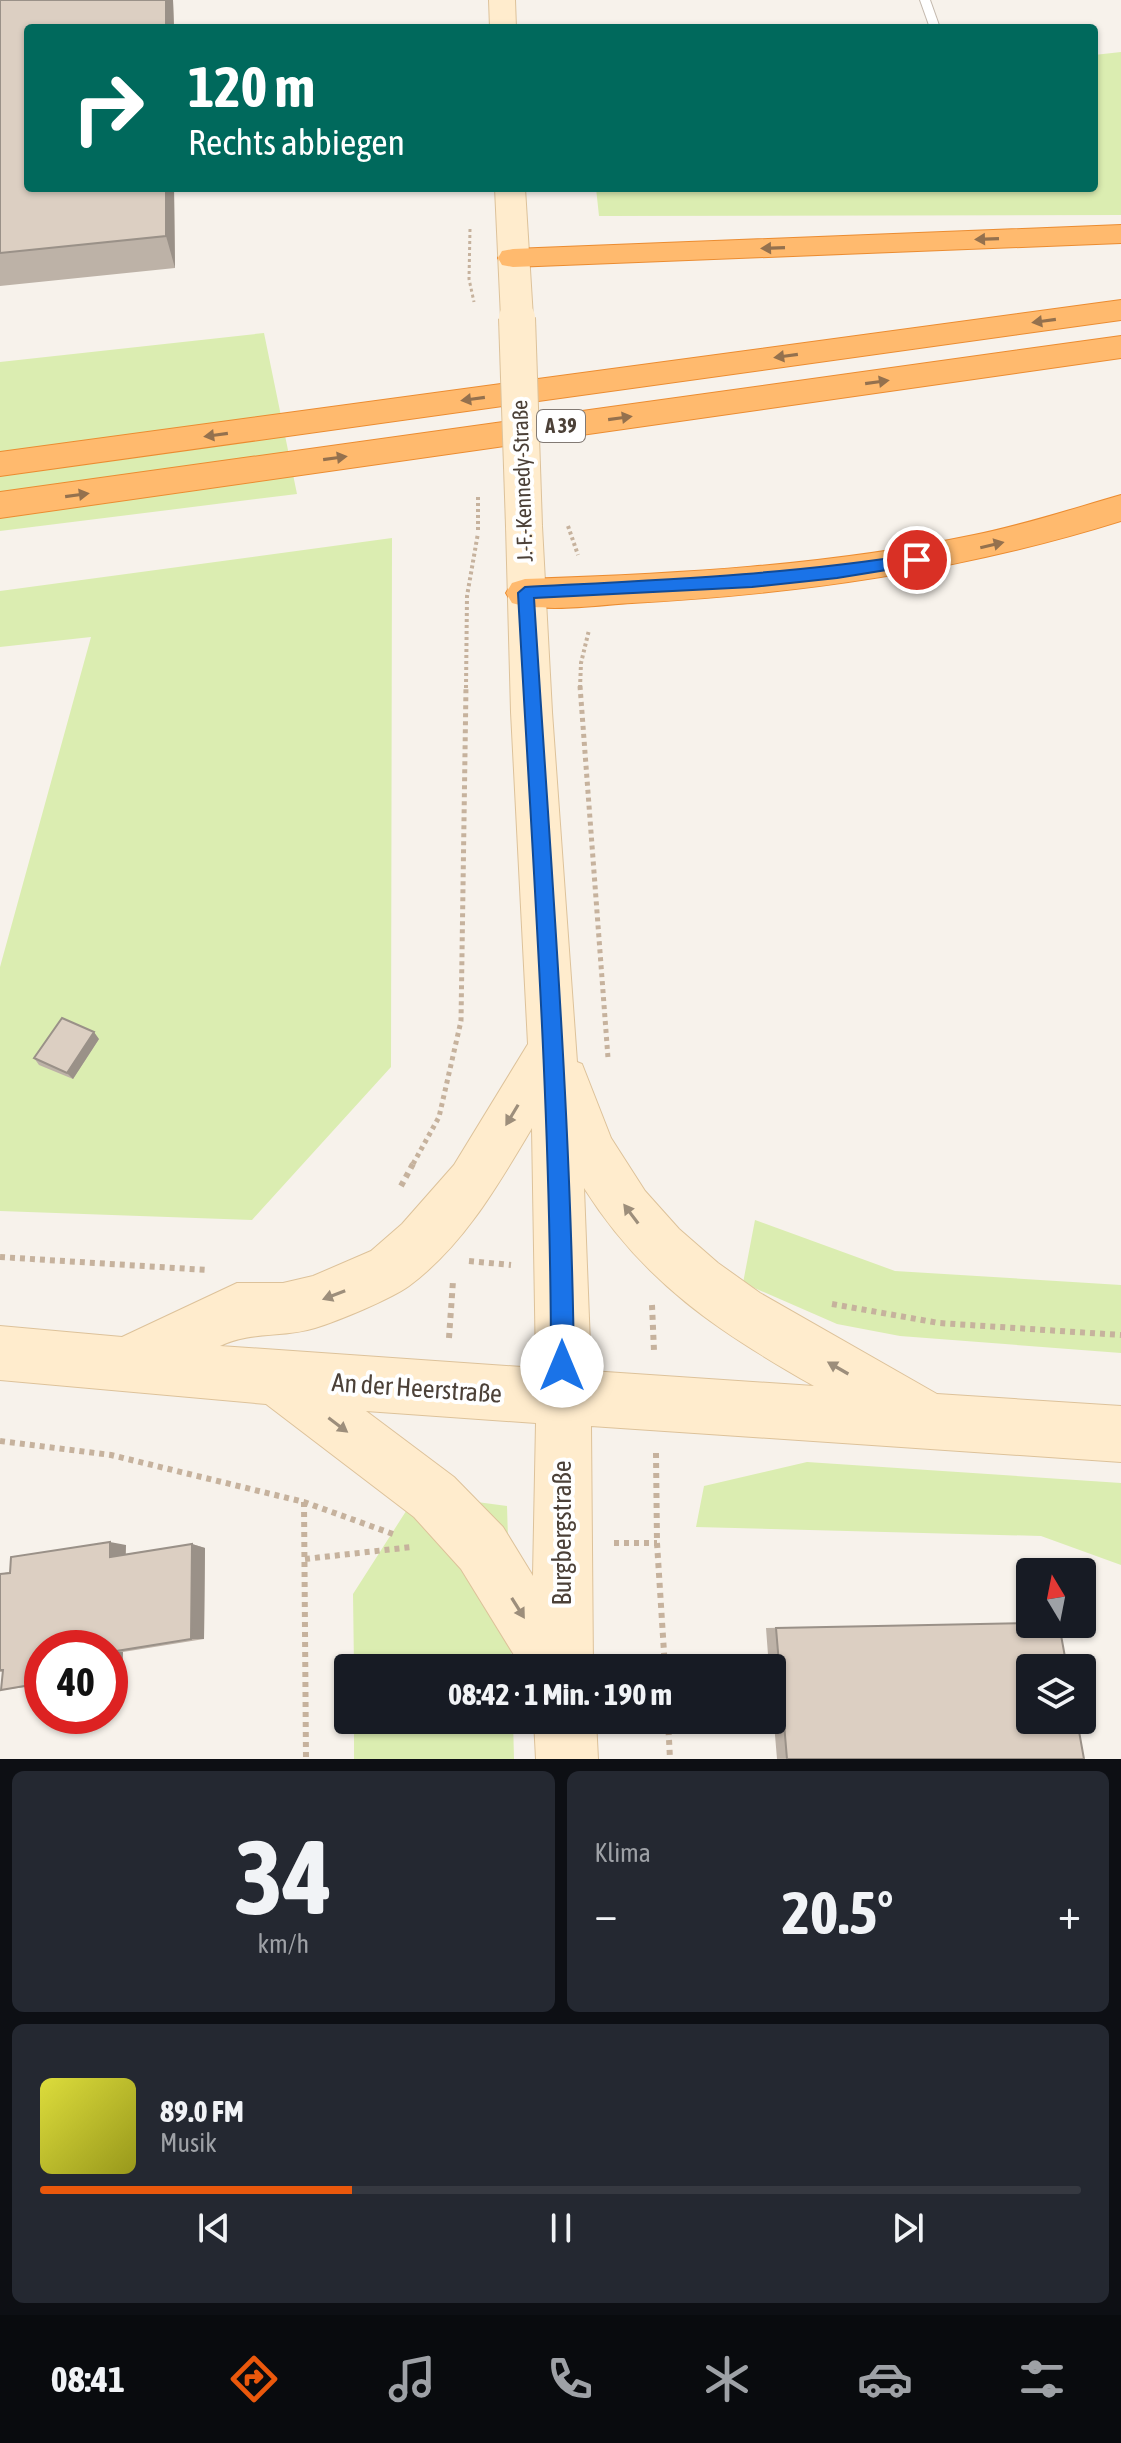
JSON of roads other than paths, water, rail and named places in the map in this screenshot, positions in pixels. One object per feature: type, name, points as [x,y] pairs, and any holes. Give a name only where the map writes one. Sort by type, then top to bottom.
[{"type":"highway","points":[[513,258],[1121,234]]},
{"type":"highway","name":"A 39","points":[[0,464],[1121,310]]},
{"type":"highway","name":"A 39","points":[[0,505],[1121,347]]},
{"type":"highway","points":[[525,593],[591,591],[837,572],[944,555],[1029,536],[1121,508]]},
{"type":"street","points":[[502,0],[503,24]]},
{"type":"street","name":"J.-F.-Kennedy-Straße","points":[[510,192],[525,593],[562,1270],[563,1397]]},
{"type":"street","points":[[126,1363],[237,1310],[283,1309],[315,1302],[389,1269],[420,1242],[472,1182],[552,1048]]},
{"type":"street","points":[[552,1048],[597,1164],[632,1217],[669,1258],[717,1296],[930,1421]]},
{"type":"street","name":"An der Heerstraße","points":[[0,1353],[276,1378],[1121,1434]]},
{"type":"street","points":[[276,1378],[434,1497],[482,1548],[547,1654]]},
{"type":"street","name":"Burgbergstraße","points":[[563,1397],[560,1544],[563,1654]]},
{"type":"street","points":[[566,1734],[567,1759]]},
{"type":"lane","points":[[925,0],[934,24]]}]
